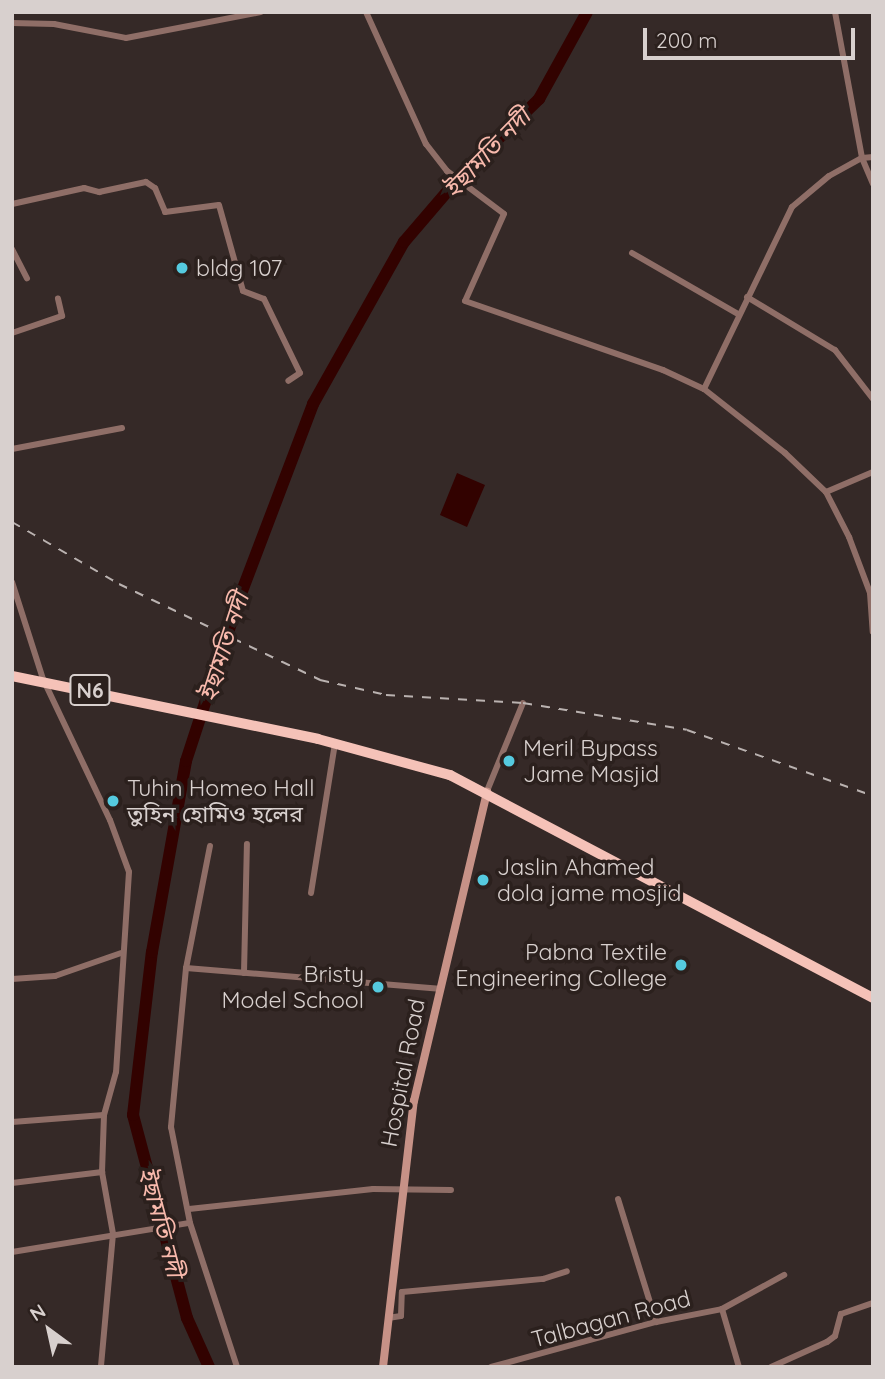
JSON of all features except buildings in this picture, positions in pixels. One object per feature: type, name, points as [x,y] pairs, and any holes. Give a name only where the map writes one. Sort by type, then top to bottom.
[{"type":"highway","name":"N6","points":[[12,676],[43,679],[335,743],[419,765],[487,791],[873,998]]},
{"type":"main road","name":"Hospital Road","points":[[383,1367],[414,1101],[487,791]]},
{"type":"street","points":[[12,23],[54,24],[126,38],[261,12]]},
{"type":"street","points":[[366,12],[414,124],[447,171],[504,214],[465,301],[663,370],[704,389],[785,453],[826,492],[849,537],[872,600],[873,632]]},
{"type":"street","points":[[835,12],[862,158],[873,184]]},
{"type":"street","points":[[704,389],[792,207],[813,187],[862,158],[873,157]]},
{"type":"street","points":[[12,204],[84,188],[99,192],[146,182],[155,188],[165,212],[219,205],[243,291],[264,299],[300,373],[288,381]]},
{"type":"street","points":[[12,249],[27,278]]},
{"type":"street","points":[[632,253],[738,314]]},
{"type":"street","points":[[747,297],[835,349],[873,399]]},
{"type":"street","points":[[12,333],[62,316],[58,298]]},
{"type":"street","points":[[12,449],[122,428]]},
{"type":"street","points":[[826,492],[873,472]]},
{"type":"street","points":[[12,582],[43,679],[128,863],[116,1072],[104,1115],[102,1172],[113,1234],[101,1367]]},
{"type":"street","points":[[487,791],[523,703]]},
{"type":"street","points":[[311,893],[335,743]]},
{"type":"street","points":[[244,973],[247,844]]},
{"type":"street","points":[[211,846],[186,968],[171,1127],[190,1223],[237,1367]]},
{"type":"street","points":[[12,979],[55,976],[121,953]]},
{"type":"street","points":[[186,968],[439,989]]},
{"type":"street","points":[[12,1122],[104,1115]]},
{"type":"street","points":[[12,1183],[102,1172]]},
{"type":"street","points":[[189,1209],[253,1199],[402,1190],[451,1190]]},
{"type":"street","points":[[618,1199],[656,1322]]},
{"type":"street","points":[[12,1252],[174,1223],[190,1223]]},
{"type":"street","points":[[388,1318],[401,1316],[402,1292],[542,1279],[567,1271]]},
{"type":"street","points":[[722,1309],[784,1275]]},
{"type":"street","points":[[771,1367],[827,1342],[835,1336],[841,1314],[873,1303]]},
{"type":"street","name":"Talbagan Road","points":[[491,1367],[656,1322],[722,1309],[739,1367]]},
{"type":"shaded area","points":[[457,473],[485,485],[467,527],[440,515]]},
{"type":"waterway","name":"ইছামতি নদী","points":[[209,1367],[187,1318],[133,1115],[152,952],[186,761],[239,599],[313,404],[404,242],[464,172],[539,99],[587,12]]},
{"type":"railway","points":[[12,522],[119,584],[320,680],[386,695],[523,703],[687,730],[873,796]]},
{"type":"place","name":"bldg 107","points":[[182,268]]},
{"type":"place","name":"Meril Bypass Jame Masjid","points":[[509,761]]},
{"type":"place","name":"Tuhin Homeo Hall তুহিন হোমিও হলের","points":[[113,801]]},
{"type":"place","name":"Jaslin Ahamed dola jame mosjid","points":[[483,880]]},
{"type":"place","name":"Pabna Textile Engineering College","points":[[681,965]]},
{"type":"place","name":"Bristy Model School","points":[[378,987]]}]
